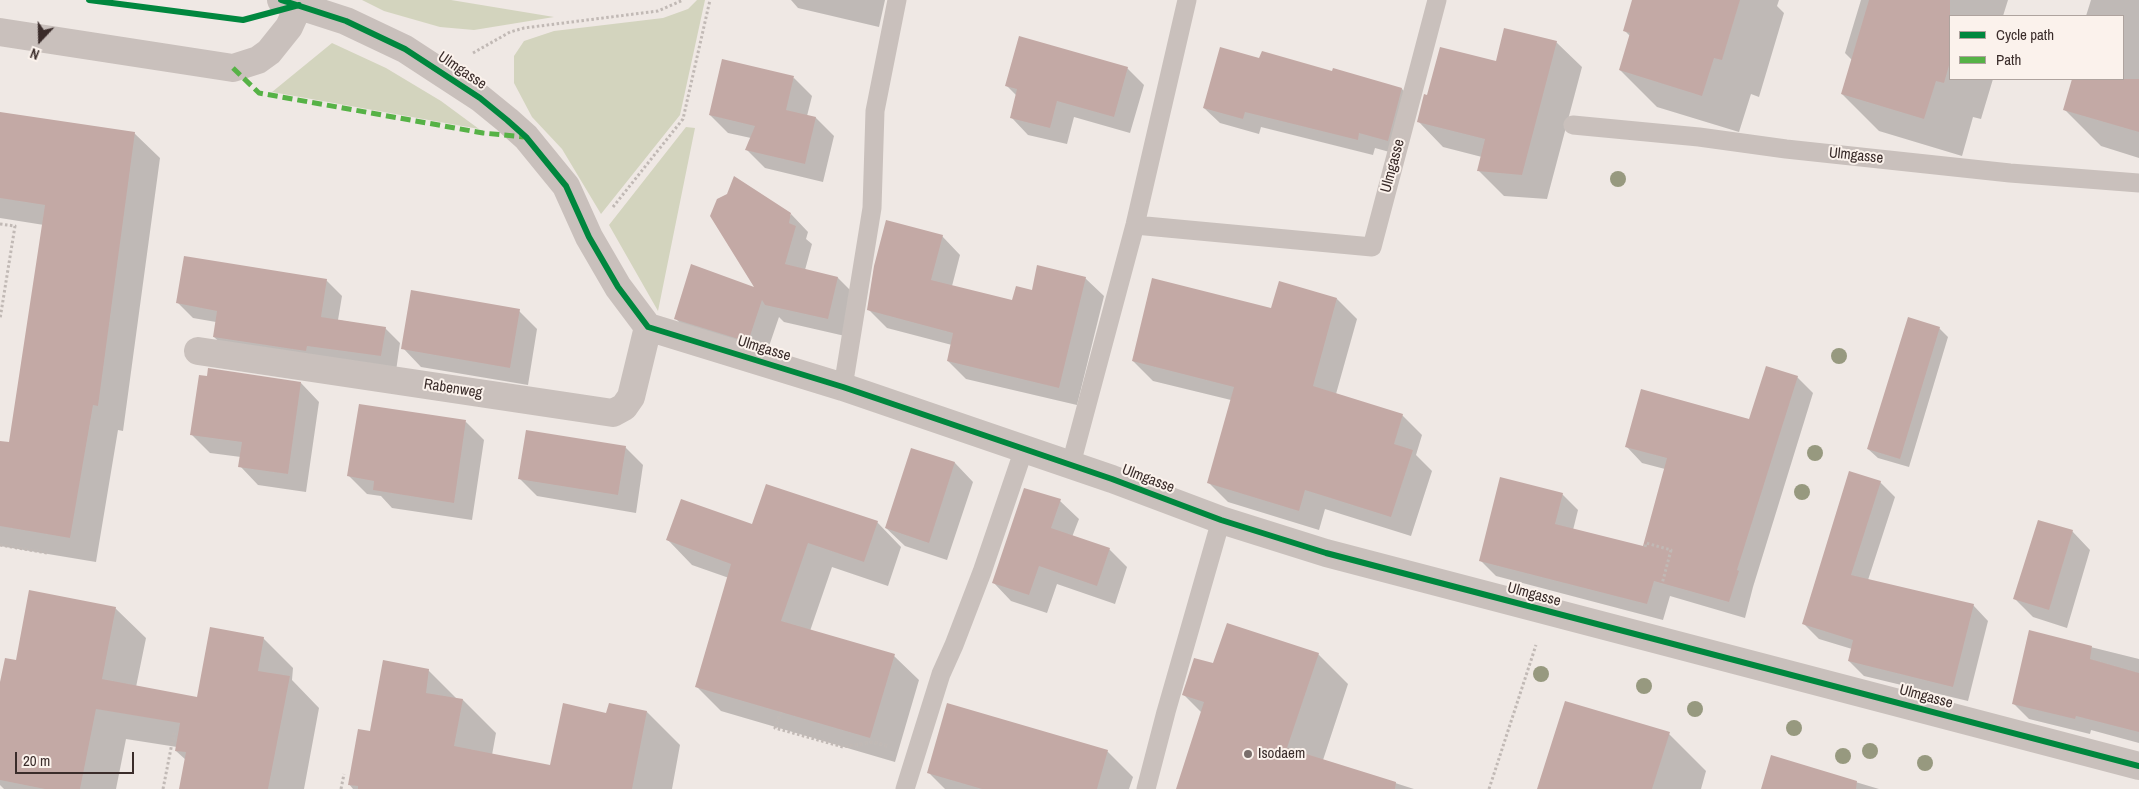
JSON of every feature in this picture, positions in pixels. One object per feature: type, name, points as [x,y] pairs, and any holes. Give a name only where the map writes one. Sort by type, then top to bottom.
[{"type":"street","name":"Ulmgasse","points":[[0,32],[233,68],[258,60],[269,52],[289,27],[290,3],[346,21],[373,33],[440,71],[480,98],[526,137],[566,186],[589,237],[618,287],[648,327],[843,387],[1071,464],[1221,520],[1326,553],[2139,766]]},
{"type":"street","name":"Rabenweg","points":[[198,351],[613,413],[624,407],[631,397],[648,327]]},
{"type":"lane","points":[[843,387],[872,208],[875,112],[897,0]]},
{"type":"lane","points":[[1071,464],[1135,226],[1188,0]]},
{"type":"lane","name":"Ulmgasse","points":[[1135,226],[1372,247],[1437,0]]},
{"type":"lane","name":"Ulmgasse","points":[[1573,125],[1699,137],[1786,149],[1990,171],[2139,183]]},
{"type":"lane","points":[[905,789],[941,674],[982,572],[1024,449]]},
{"type":"lane","points":[[1146,789],[1221,520]]},
{"type":"path","points":[[440,71],[510,32],[524,28],[658,11],[683,0]]},
{"type":"path","points":[[589,237],[683,120],[710,0]]},
{"type":"path","points":[[0,224],[15,226],[0,319]]},
{"type":"path","points":[[1645,547],[1646,543],[1671,550],[1662,584]]},
{"type":"path","points":[[0,545],[47,553]]},
{"type":"path","points":[[1489,789],[1533,650],[1538,642]]},
{"type":"path","points":[[781,712],[775,728],[844,747],[873,742],[916,755]]},
{"type":"path","points":[[163,789],[174,733]]},
{"type":"path","points":[[341,789],[344,774]]},
{"type":"green space","points":[[362,0],[451,0],[554,17],[474,30],[440,27],[384,11]]},
{"type":"green space","points":[[697,0],[705,0],[680,115],[601,214],[562,149],[532,117],[514,83],[514,56],[524,41],[554,31],[663,18],[688,9]]},
{"type":"green space","points":[[332,43],[386,68],[441,101],[479,129],[272,92]]},
{"type":"green space","points":[[686,127],[695,128],[658,311],[609,225]]},
{"type":"building","points":[[1632,0],[1740,0],[1722,60],[1714,58],[1702,96],[1619,70],[1630,33],[1623,31]]},
{"type":"building","points":[[1869,0],[1950,0],[1949,66],[1944,83],[1936,81],[1924,119],[1841,94]]},
{"type":"building","points":[[1504,28],[1557,41],[1522,175],[1477,171],[1485,139],[1417,122],[1424,94],[1427,95],[1440,47],[1496,61]]},
{"type":"building","points":[[1019,36],[1128,67],[1114,117],[1057,101],[1050,128],[1010,118],[1017,89],[1005,86]]},
{"type":"building","points":[[1220,47],[1259,58],[1262,51],[1332,71],[1333,68],[1402,88],[1388,141],[1359,133],[1358,140],[1245,112],[1243,119],[1203,108]]},
{"type":"building","points":[[722,59],[794,76],[786,110],[816,117],[805,164],[745,150],[755,126],[709,115]]},
{"type":"building","points":[[2139,79],[2139,132],[2063,110],[2072,80]]},
{"type":"building","points":[[0,112],[135,132],[98,406],[93,405],[70,538],[0,526],[0,441],[9,442],[45,205],[0,198]]},
{"type":"building","points":[[734,176],[791,213],[789,223],[796,226],[785,264],[838,277],[828,319],[765,305],[762,300],[748,342],[674,319],[691,264],[754,287],[710,216],[717,199],[727,194]]},
{"type":"building","points":[[886,220],[943,235],[931,280],[1012,300],[1016,286],[1032,290],[1037,265],[1086,277],[1059,388],[947,361],[953,333],[867,310],[874,266]]},
{"type":"building","points":[[184,256],[327,279],[321,317],[386,327],[381,356],[307,346],[306,351],[213,337],[217,311],[176,303]]},
{"type":"building","points":[[1152,278],[1271,308],[1279,281],[1337,298],[1313,386],[1403,414],[1394,444],[1413,450],[1391,517],[1305,490],[1299,511],[1207,483],[1234,387],[1132,361]]},
{"type":"building","points":[[411,290],[520,309],[510,368],[401,349]]},
{"type":"building","points":[[1908,317],[1940,327],[1900,459],[1867,449]]},
{"type":"building","points":[[1766,366],[1798,376],[1737,570],[1739,571],[1729,602],[1654,581],[1647,604],[1479,561],[1500,477],[1563,493],[1555,524],[1643,546],[1667,458],[1625,447],[1641,389],[1749,419]]},
{"type":"building","points":[[208,368],[301,382],[288,474],[238,467],[242,442],[190,435],[199,375],[207,376]]},
{"type":"building","points":[[359,404],[466,420],[454,503],[373,490],[374,481],[347,476]]},
{"type":"building","points":[[526,430],[626,446],[618,495],[518,479]]},
{"type":"building","points":[[911,448],[955,462],[929,543],[885,528]]},
{"type":"building","points":[[1849,471],[1881,481],[1851,575],[1974,604],[1953,687],[1848,661],[1853,640],[1802,624]]},
{"type":"building","points":[[766,484],[878,521],[864,562],[808,543],[781,621],[895,654],[870,738],[695,687],[731,564],[666,540],[681,499],[752,524]]},
{"type":"building","points":[[1024,488],[1061,499],[1051,528],[1110,548],[1097,586],[1039,566],[1029,595],[992,583]]},
{"type":"building","points":[[2038,520],[2073,530],[2049,610],[2013,599]]},
{"type":"building","points":[[29,590],[116,607],[102,679],[197,697],[210,627],[264,637],[258,671],[290,676],[268,789],[179,789],[186,752],[175,751],[180,723],[96,709],[80,789],[45,789],[0,780],[0,682],[5,658],[16,660]]},
{"type":"building","points":[[1227,623],[1319,653],[1287,748],[1396,782],[1395,789],[1176,789],[1204,702],[1182,695],[1194,658],[1213,663]]},
{"type":"building","points":[[2029,630],[2092,646],[2090,659],[2139,673],[2139,732],[2076,716],[2075,719],[2012,704]]},
{"type":"building","points":[[383,660],[429,669],[426,693],[463,699],[454,746],[550,765],[563,703],[606,713],[609,703],[647,711],[632,789],[358,789],[358,786],[348,785],[358,729],[370,731]]},
{"type":"building","points":[[1565,701],[1670,732],[1652,789],[1537,789]]},
{"type":"building","points":[[947,703],[1108,750],[1097,789],[982,789],[927,773]]},
{"type":"building","points":[[1771,755],[1857,781],[1856,789],[1761,789]]},
{"type":"marked path","points":[[233,68],[259,93],[483,133],[524,137]]},
{"type":"cycle path","points":[[89,0],[243,20],[299,5]]},
{"type":"cycle path","points":[[281,0],[346,21],[405,49],[480,98],[507,120],[526,137],[566,186],[589,237],[618,287],[648,327],[843,387],[1112,479],[1221,520],[1326,553],[2139,766]]},
{"type":"place","name":"Isodaem","points":[[1248,754]]}]
